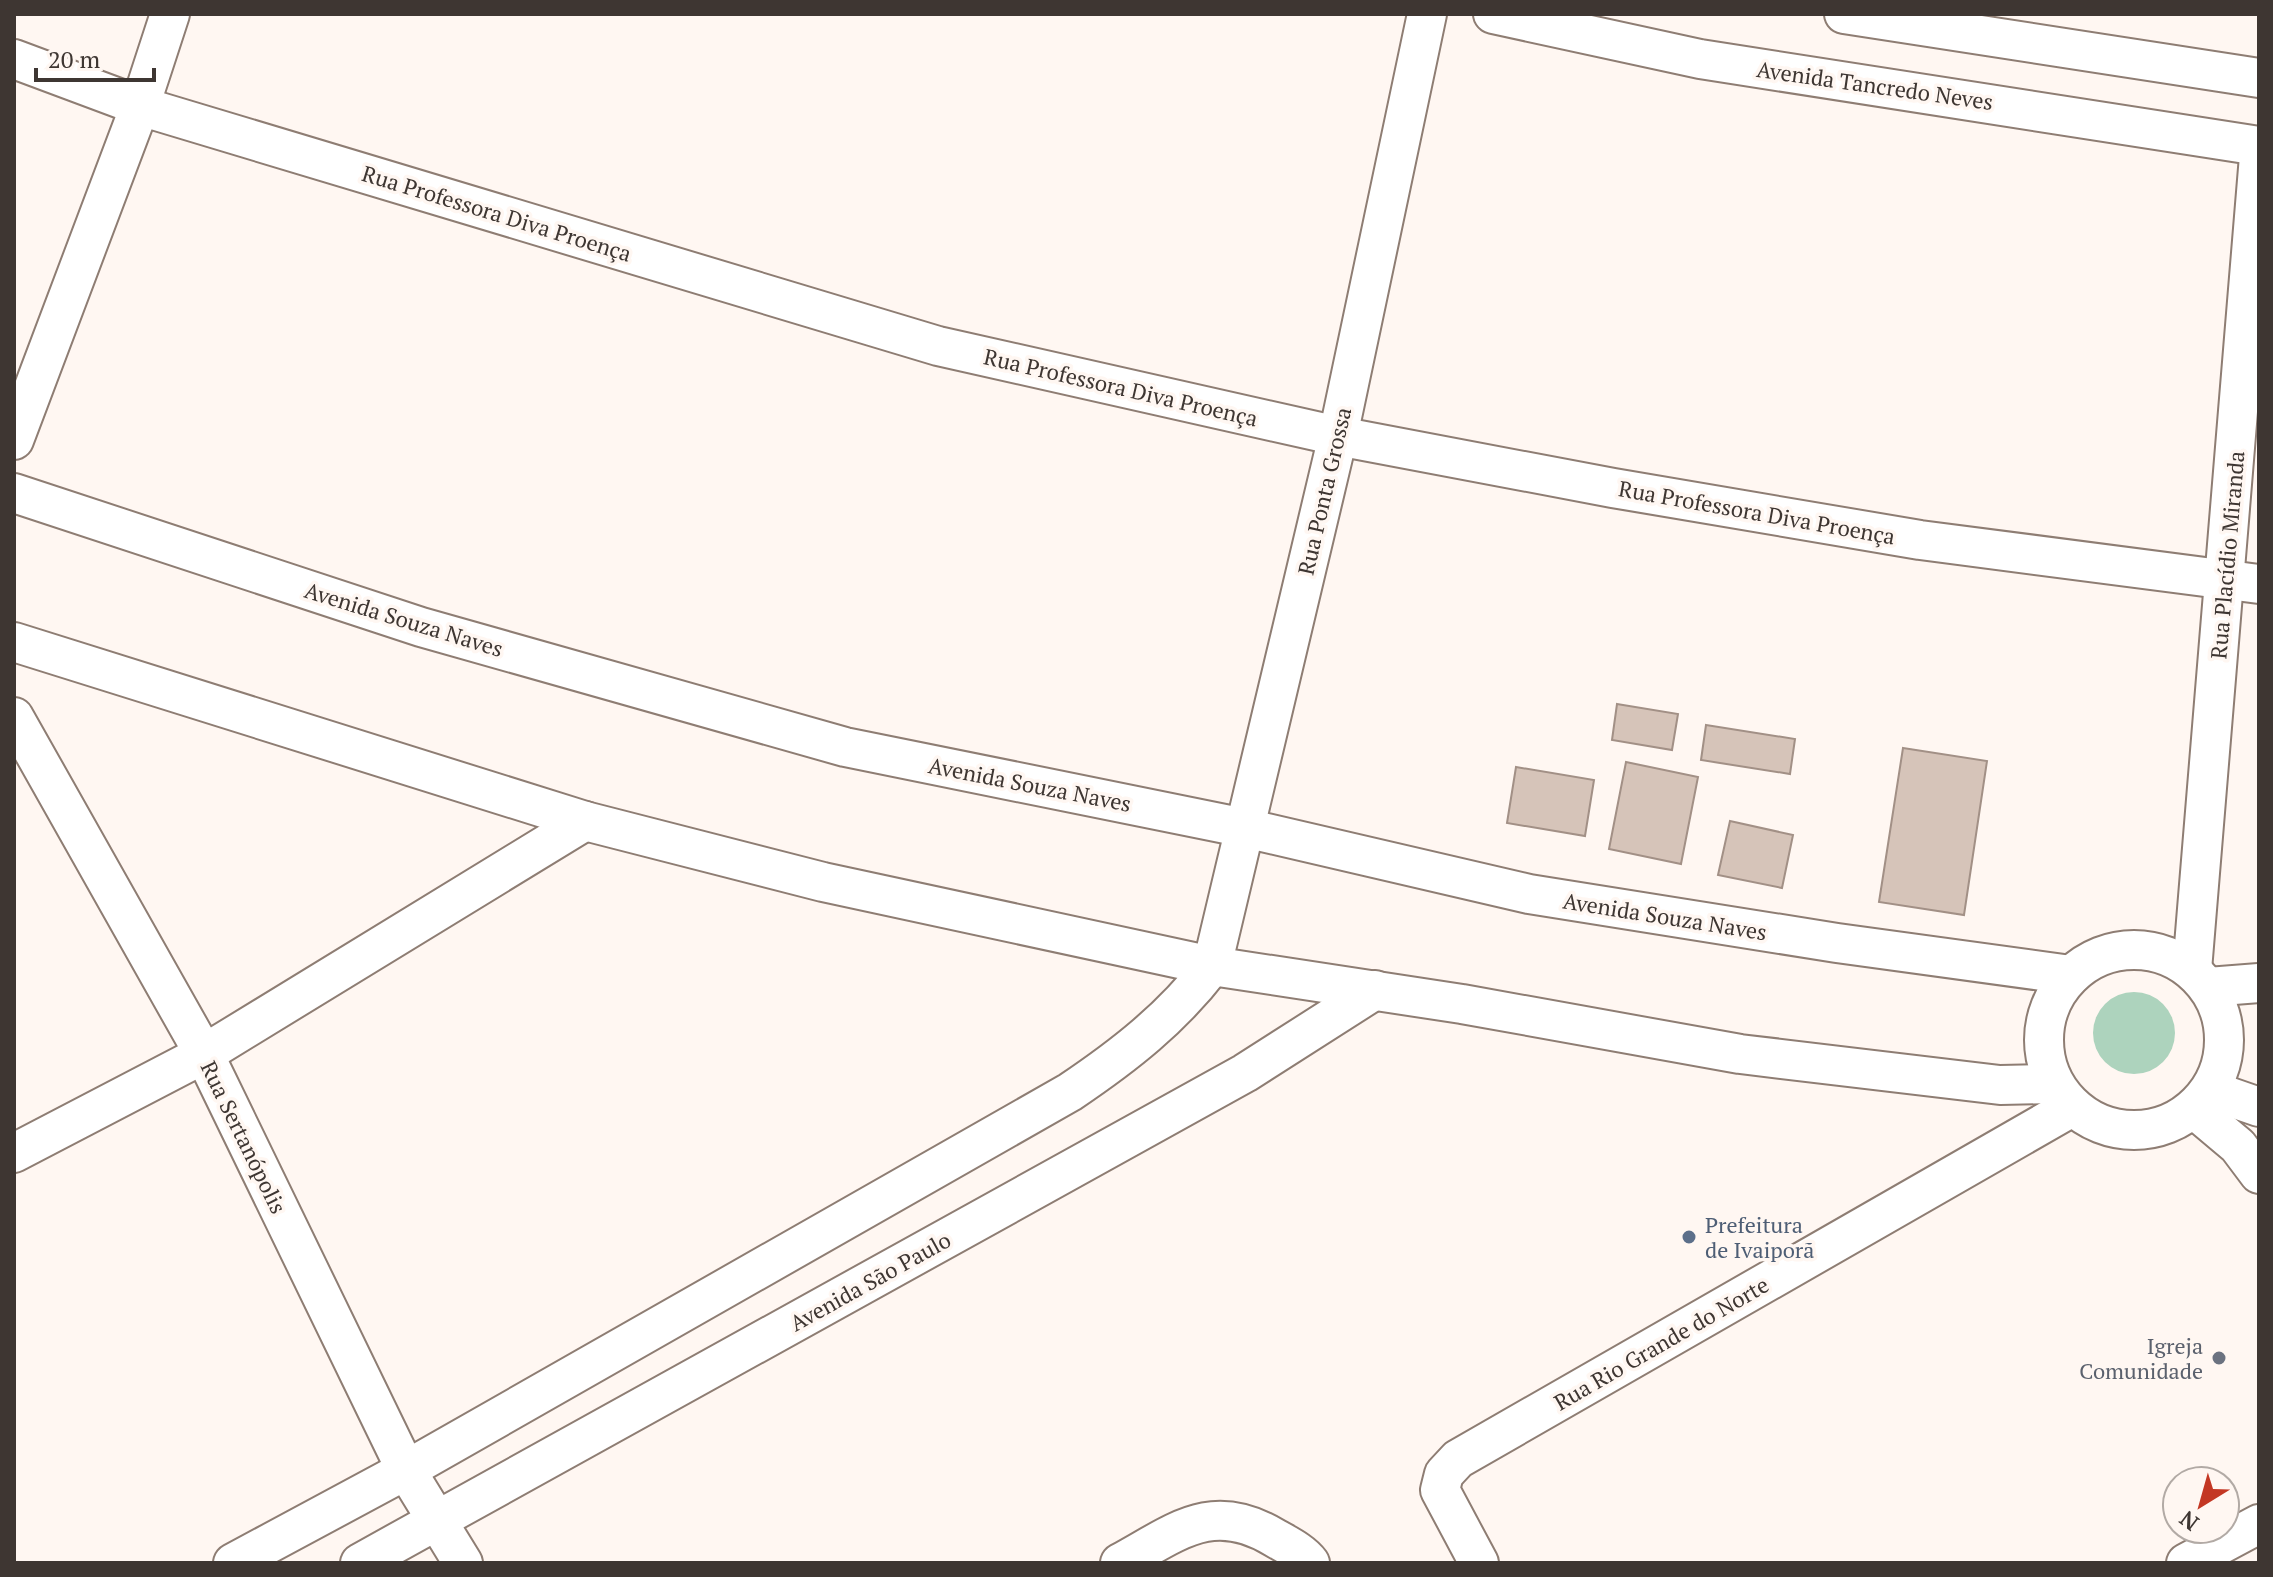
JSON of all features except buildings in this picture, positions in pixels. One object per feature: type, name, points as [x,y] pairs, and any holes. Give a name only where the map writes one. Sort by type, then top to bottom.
[{"type":"street","points":[[14,440],[140,106],[170,14]]},
{"type":"street","name":"Rua Ponta Grossa","points":[[1212,966],[1338,436],[1427,14]]},
{"type":"street","name":"Avenida Tancredo Neves","points":[[1493,14],[1700,59],[2259,146]]},
{"type":"street","points":[[1844,14],[2259,78]]},
{"type":"street","name":"Rua Professora Diva Proença","points":[[14,59],[140,106],[938,346],[1338,436],[1613,488],[1920,540],[2242,583]]},
{"type":"street","name":"Rua Placídio Miranda","points":[[2198,970],[2242,583],[2259,156]]},
{"type":"street","name":"Avenida Souza Naves","points":[[14,493],[421,627],[845,747],[1245,828],[1529,894],[1837,943],[2071,975]]},
{"type":"street","points":[[14,642],[585,821],[823,882],[1212,966],[1375,990],[1740,1054],[2000,1085],[2063,1096]]},
{"type":"street","name":"Rua Sertanópolis","points":[[14,717],[204,1054],[406,1470],[440,1520],[463,1563]]},
{"type":"street","points":[[14,1153],[204,1054],[585,821]]},
{"type":"street","points":[[2198,970],[2221,1013],[2225,1044],[2221,1068],[2202,1099],[2174,1122],[2150,1130],[2125,1131],[2096,1124],[2063,1096],[2044,1056],[2044,1026],[2053,998],[2071,975],[2095,958],[2134,949],[2154,952],[2198,970],[2259,983]]},
{"type":"street","points":[[233,1563],[406,1470],[1070,1092],[1128,1053],[1183,1004],[1212,966]]},
{"type":"street","name":"Avenida São Paulo","points":[[360,1563],[1245,1073],[1375,990]]},
{"type":"street","name":"Rua Rio Grande do Norte","points":[[1479,1563],[1440,1490],[1444,1474],[1458,1459],[2063,1096]]},
{"type":"street","points":[[2202,1099],[2259,1107]]},
{"type":"street","points":[[2202,1099],[2259,1174]]},
{"type":"street","points":[[1120,1563],[1200,1520],[1232,1519],[1261,1529],[1310,1563]]},
{"type":"street","points":[[2186,1563],[2259,1524]]},
{"type":"green space","points":[[2134,992],[2150,995],[2163,1004],[2172,1017],[2175,1033],[2172,1049],[2163,1062],[2150,1071],[2134,1074],[2118,1071],[2105,1062],[2096,1049],[2093,1033],[2096,1017],[2105,1004],[2118,995]]},
{"type":"place","name":"Prefeitura de Ivaiporã","points":[[1689,1237]]},
{"type":"place","name":"Igreja Comunidade","points":[[2219,1358]]}]
